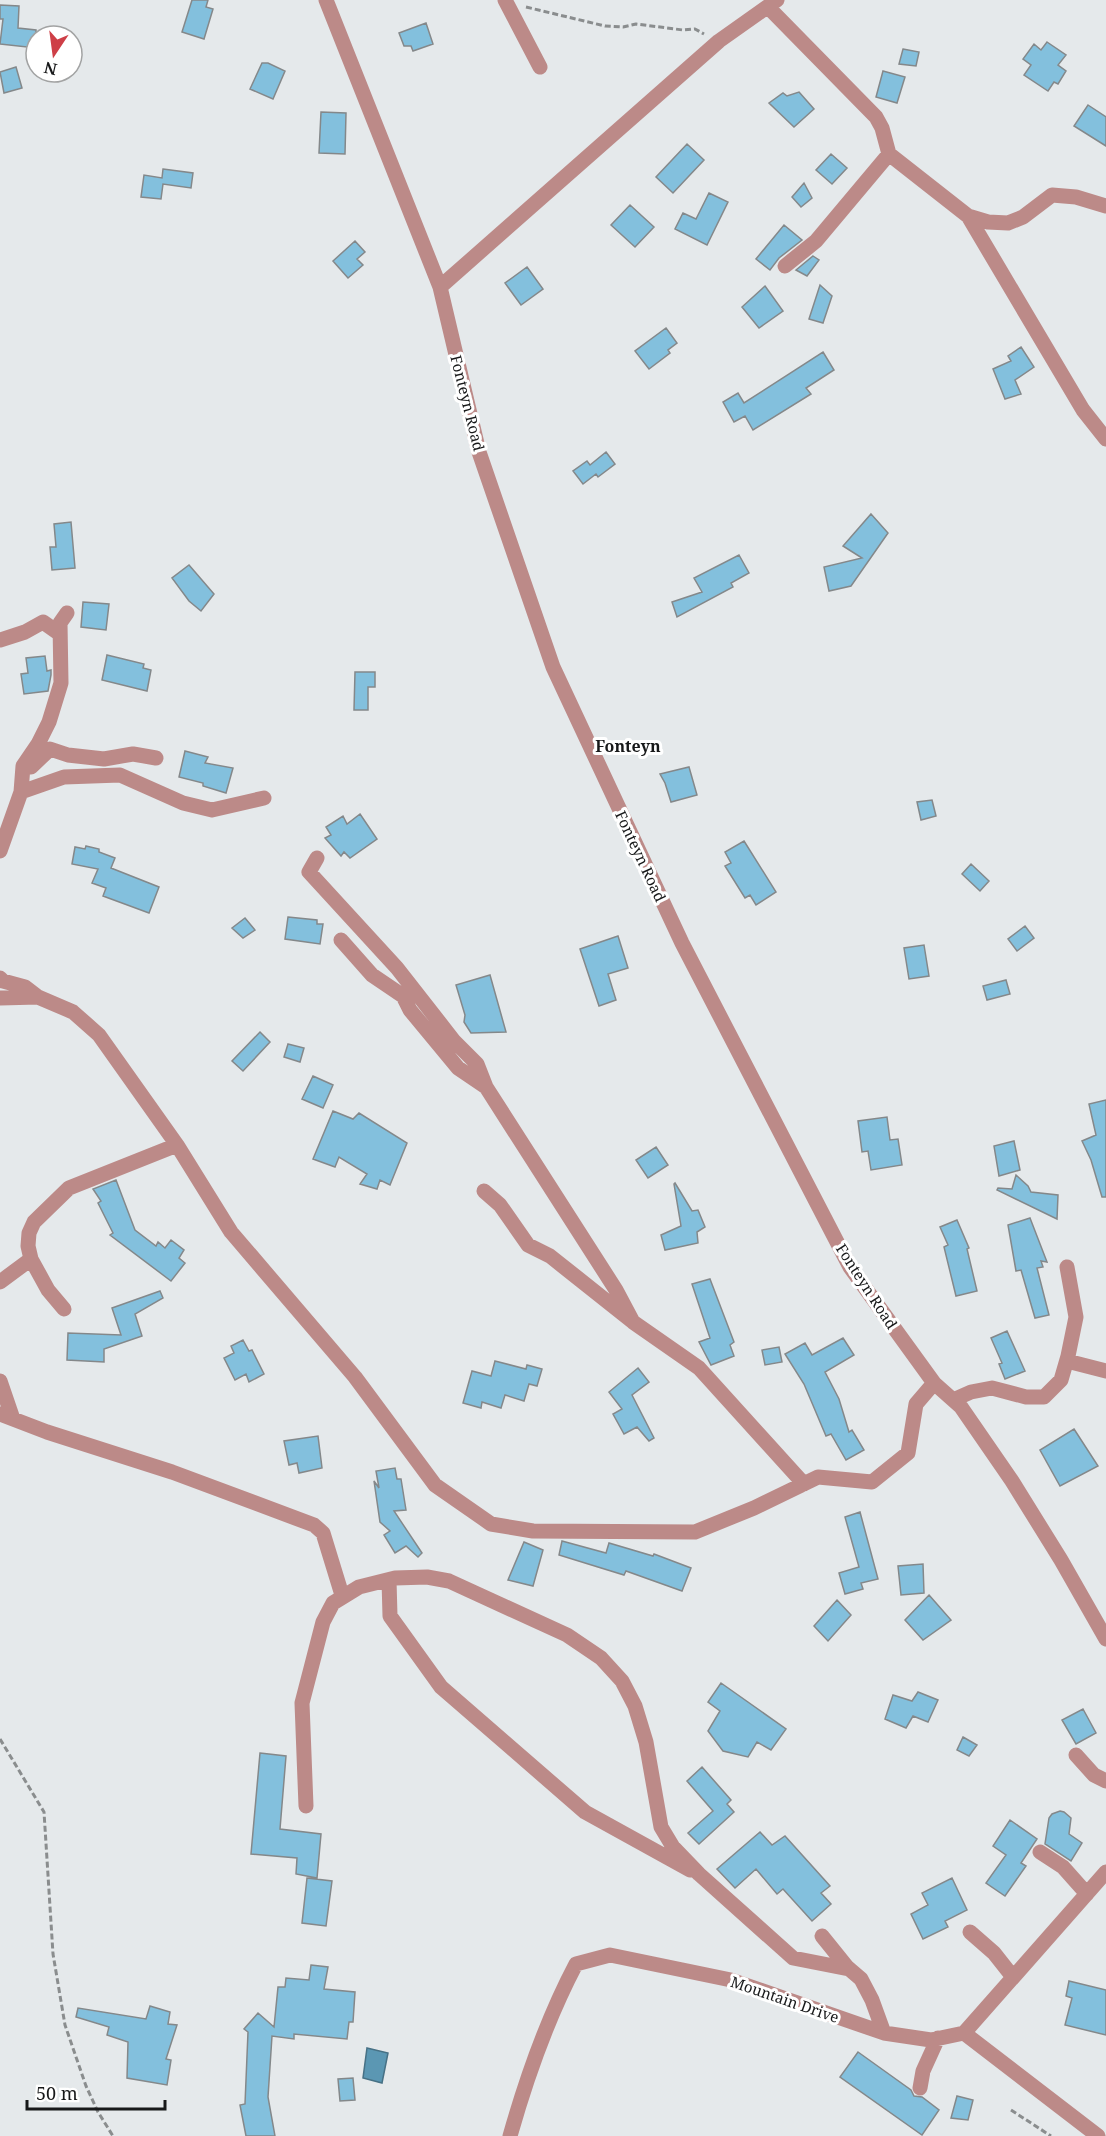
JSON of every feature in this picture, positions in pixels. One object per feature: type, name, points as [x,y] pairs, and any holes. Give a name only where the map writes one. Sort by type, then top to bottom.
[{"type":"street","name":"Fonteyn Road","points":[[326,0],[440,287],[479,452],[553,667],[682,943],[850,1267],[934,1383],[961,1407],[1012,1481],[1062,1560],[1106,1640]]},
{"type":"street","points":[[440,287],[719,41],[773,3],[876,117],[882,128],[889,154],[968,216],[1083,410],[1106,439]]},
{"type":"street","points":[[507,4],[540,67]]},
{"type":"street","points":[[785,266],[816,241],[889,154]]},
{"type":"street","points":[[968,216],[988,222],[1008,222],[1023,217],[1052,195],[1076,197],[1106,206]]},
{"type":"street","points":[[21,792],[23,766],[49,722],[61,683],[60,623],[67,613]]},
{"type":"street","points":[[0,640],[25,632],[43,622],[60,634]]},
{"type":"street","points":[[0,851],[32,764],[50,749],[68,755],[104,759],[134,754],[156,758]]},
{"type":"street","points":[[21,792],[64,777],[120,775],[183,803],[212,810],[264,798]]},
{"type":"street","points":[[318,858],[309,872],[397,968],[454,1041],[477,1064],[486,1087],[616,1290],[633,1322]]},
{"type":"street","points":[[341,940],[372,975],[404,996],[416,1017],[458,1068],[486,1087]]},
{"type":"street","points":[[0,978],[3,981],[25,987],[38,997],[73,1012],[99,1035],[177,1145],[231,1232],[355,1377],[435,1485],[491,1524],[554,1532],[695,1532],[818,1477],[872,1482],[908,1453],[916,1404],[934,1383]]},
{"type":"street","points":[[0,998],[38,997]]},
{"type":"street","points":[[64,1309],[48,1290],[31,1259],[28,1246],[29,1233],[34,1222],[69,1188],[177,1145]]},
{"type":"street","points":[[484,1191],[500,1205],[528,1245],[550,1256],[633,1322],[699,1368],[804,1484]]},
{"type":"street","points":[[0,1282],[31,1259]]},
{"type":"street","points":[[953,1400],[972,1392],[992,1388],[1026,1397],[1044,1397],[1061,1380],[1076,1317],[1067,1267]]},
{"type":"street","points":[[1067,1361],[1106,1371]]},
{"type":"street","points":[[0,1381],[7,1417],[46,1432],[172,1472],[314,1525],[323,1533],[342,1595]]},
{"type":"street","points":[[306,1806],[302,1703],[323,1622],[333,1602],[359,1587],[389,1580],[427,1577],[449,1581],[567,1635],[601,1658],[622,1681],[635,1706],[646,1742],[661,1827],[674,1847],[703,1877],[793,1958],[849,1969]]},
{"type":"street","points":[[389,1580],[390,1616],[441,1687],[585,1812],[703,1877]]},
{"type":"street","points":[[1076,1755],[1094,1774],[1106,1781]]},
{"type":"street","points":[[1040,1852],[1063,1867],[1087,1894]]},
{"type":"street","points":[[1098,2136],[964,2033],[1106,1872]]},
{"type":"street","points":[[969,1932],[994,1953],[1013,1977]]},
{"type":"street","points":[[822,1936],[849,1969],[861,1979],[872,2000],[884,2033]]},
{"type":"street","name":"Mountain Drive","points":[[510,2136],[525,2081],[559,1996],[576,1964],[610,1954],[731,1980],[884,2033],[931,2040],[964,2033]]},
{"type":"street","points":[[920,2088],[923,2071],[938,2038]]},
{"type":"path","points":[[507,4],[540,9],[605,26],[623,27],[636,24],[694,30],[719,41]]},
{"type":"path","points":[[0,1739],[44,1812],[54,1954],[64,2025],[86,2086],[113,2136]]},
{"type":"path","points":[[1011,2110],[1051,2136]]},
{"type":"water","points":[[367,2048],[388,2053],[382,2083],[363,2078]]},
{"type":"building","points":[[192,0],[208,0],[206,7],[213,9],[204,39],[182,32]]},
{"type":"building","points":[[0,5],[19,6],[18,28],[24,29],[24,47],[0,44],[3,19],[0,19]]},
{"type":"building","points":[[426,23],[433,44],[413,51],[411,46],[404,46],[399,33]]},
{"type":"building","points":[[1047,42],[1066,55],[1058,65],[1066,71],[1058,84],[1054,82],[1048,91],[1024,75],[1031,65],[1023,59],[1034,44],[1041,50]]},
{"type":"building","points":[[903,49],[919,52],[916,66],[899,64]]},
{"type":"building","points":[[262,63],[268,63],[285,71],[273,99],[250,89]]},
{"type":"building","points":[[16,67],[22,88],[4,93],[0,72]]},
{"type":"building","points":[[883,71],[905,77],[897,103],[876,97]]},
{"type":"building","points":[[799,92],[814,109],[794,127],[769,103],[783,93],[787,96]]},
{"type":"building","points":[[1088,105],[1106,117],[1106,146],[1074,126]]},
{"type":"building","points":[[321,112],[346,113],[345,154],[319,153]]},
{"type":"building","points":[[687,144],[704,160],[673,193],[656,177]]},
{"type":"building","points":[[831,154],[847,168],[832,184],[816,170]]},
{"type":"building","points":[[163,169],[193,173],[191,188],[163,184],[161,199],[141,197],[144,175],[162,178]]},
{"type":"building","points":[[804,183],[812,198],[801,207],[792,197]]},
{"type":"building","points":[[709,193],[728,202],[707,245],[675,229],[683,213],[696,219]]},
{"type":"building","points":[[630,205],[654,227],[635,247],[611,225]]},
{"type":"building","points":[[784,225],[802,240],[779,258],[770,270],[756,259]]},
{"type":"building","points":[[355,241],[365,252],[357,259],[363,265],[348,278],[333,261]]},
{"type":"building","points":[[813,256],[819,260],[807,276],[796,270]]},
{"type":"building","points":[[527,267],[543,289],[521,305],[505,283]]},
{"type":"building","points":[[820,285],[832,296],[823,323],[809,319]]},
{"type":"building","points":[[765,286],[783,311],[759,328],[742,307]]},
{"type":"building","points":[[666,328],[677,343],[668,350],[670,353],[649,369],[635,351]]},
{"type":"building","points":[[1021,347],[1034,367],[1015,380],[1021,394],[1005,399],[993,369],[1011,361],[1008,356]]},
{"type":"building","points":[[823,352],[834,370],[806,388],[811,394],[753,430],[745,416],[734,422],[723,402],[738,393],[744,403]]},
{"type":"building","points":[[606,452],[615,464],[598,477],[596,474],[583,484],[573,471],[587,461],[590,465]]},
{"type":"building","points":[[871,514],[888,533],[851,586],[829,591],[824,567],[862,558],[843,546]]},
{"type":"building","points":[[71,522],[75,568],[52,570],[50,547],[56,547],[54,524]]},
{"type":"building","points":[[739,555],[749,573],[731,583],[733,587],[677,617],[672,602],[702,592],[694,578]]},
{"type":"building","points":[[189,565],[214,594],[201,611],[189,601],[172,578]]},
{"type":"building","points":[[83,602],[109,604],[106,630],[81,627]]},
{"type":"building","points":[[107,655],[144,664],[143,668],[151,670],[147,691],[102,680]]},
{"type":"building","points":[[45,656],[47,671],[51,670],[48,691],[24,694],[21,674],[28,673],[26,658]]},
{"type":"building","points":[[355,672],[375,672],[375,687],[368,687],[368,710],[354,710]]},
{"type":"building","points":[[185,751],[208,757],[205,763],[233,768],[226,793],[203,786],[203,783],[179,777]]},
{"type":"building","points":[[689,767],[697,795],[671,802],[660,774]]},
{"type":"building","points":[[932,800],[936,816],[921,820],[917,802]]},
{"type":"building","points":[[360,814],[377,839],[350,858],[344,852],[341,856],[325,838],[331,835],[326,827],[343,816],[347,824]]},
{"type":"building","points":[[744,841],[776,892],[756,905],[750,895],[745,898],[725,866],[731,863],[725,852]]},
{"type":"building","points":[[86,846],[99,849],[99,852],[115,858],[111,868],[159,887],[149,913],[103,896],[106,888],[92,883],[98,869],[72,864],[75,847],[85,849]]},
{"type":"building","points":[[971,864],[989,881],[980,891],[962,874]]},
{"type":"building","points":[[288,917],[317,920],[317,924],[323,924],[320,944],[285,939]]},
{"type":"building","points":[[245,918],[255,930],[243,938],[232,928]]},
{"type":"building","points":[[1025,926],[1034,938],[1017,951],[1008,939]]},
{"type":"building","points":[[618,936],[628,968],[608,974],[616,1000],[599,1006],[580,949]]},
{"type":"building","points":[[924,945],[929,976],[909,979],[904,948]]},
{"type":"building","points":[[490,975],[506,1032],[471,1033],[464,1022],[465,1015],[456,985]]},
{"type":"building","points":[[1006,980],[1010,994],[987,1000],[983,986]]},
{"type":"building","points":[[260,1032],[270,1042],[243,1071],[232,1061]]},
{"type":"building","points":[[288,1044],[304,1048],[300,1062],[284,1057]]},
{"type":"building","points":[[313,1076],[333,1085],[323,1108],[302,1099]]},
{"type":"building","points":[[1106,1100],[1106,1197],[1102,1197],[1091,1160],[1082,1141],[1096,1135],[1089,1104]]},
{"type":"building","points":[[333,1111],[353,1119],[359,1113],[407,1143],[390,1185],[380,1180],[377,1189],[360,1184],[367,1174],[339,1157],[335,1167],[313,1159]]},
{"type":"building","points":[[887,1117],[890,1140],[898,1139],[902,1165],[871,1170],[868,1151],[862,1152],[858,1121]]},
{"type":"building","points":[[1014,1141],[1020,1170],[999,1176],[994,1146]]},
{"type":"building","points":[[656,1147],[668,1165],[648,1178],[636,1160]]},
{"type":"building","points":[[1016,1175],[1031,1192],[1058,1195],[1057,1219],[997,1190],[998,1188],[1012,1189]]},
{"type":"building","points":[[116,1180],[135,1230],[156,1246],[158,1242],[165,1248],[171,1240],[184,1250],[179,1258],[185,1263],[171,1281],[110,1235],[113,1233],[98,1203],[101,1201],[93,1189]]},
{"type":"building","points":[[675,1183],[692,1211],[698,1210],[705,1227],[697,1232],[698,1243],[665,1250],[661,1235],[681,1226]]},
{"type":"building","points":[[1030,1218],[1047,1262],[1041,1261],[1043,1267],[1037,1268],[1049,1315],[1035,1318],[1021,1270],[1016,1271],[1008,1225]]},
{"type":"building","points":[[957,1220],[969,1248],[967,1249],[977,1291],[956,1296],[944,1247],[948,1245],[940,1227]]},
{"type":"building","points":[[710,1279],[734,1342],[730,1345],[734,1356],[711,1365],[699,1342],[710,1338],[692,1284]]},
{"type":"building","points":[[160,1291],[163,1298],[135,1314],[142,1336],[104,1349],[104,1362],[67,1360],[68,1333],[121,1335],[112,1308]]},
{"type":"building","points":[[1007,1331],[1025,1371],[1005,1379],[999,1364],[1002,1363],[991,1338]]},
{"type":"building","points":[[843,1338],[854,1355],[825,1372],[839,1399],[849,1432],[852,1430],[864,1450],[846,1460],[831,1434],[826,1436],[804,1384],[785,1354],[805,1343],[812,1355]]},
{"type":"building","points":[[243,1340],[249,1351],[252,1350],[264,1374],[249,1382],[246,1374],[235,1380],[224,1358],[234,1353],[231,1346]]},
{"type":"building","points":[[779,1347],[782,1362],[765,1365],[762,1350]]},
{"type":"building","points":[[495,1361],[526,1369],[527,1365],[542,1369],[537,1386],[529,1384],[524,1401],[505,1395],[501,1408],[482,1402],[481,1408],[463,1403],[472,1371],[491,1376]]},
{"type":"building","points":[[638,1368],[649,1382],[632,1395],[654,1438],[649,1441],[637,1427],[624,1434],[613,1414],[622,1409],[609,1392]]},
{"type":"building","points":[[1074,1429],[1098,1466],[1060,1486],[1040,1450]]},
{"type":"building","points":[[318,1436],[322,1468],[299,1473],[297,1463],[289,1465],[284,1441]]},
{"type":"building","points":[[395,1468],[397,1479],[401,1479],[406,1510],[394,1511],[422,1553],[418,1557],[406,1546],[395,1553],[384,1535],[390,1531],[380,1522],[374,1481],[379,1488],[376,1471]]},
{"type":"building","points":[[860,1512],[878,1579],[861,1583],[863,1589],[845,1594],[839,1573],[859,1567],[845,1517]]},
{"type":"building","points":[[562,1541],[606,1553],[609,1543],[653,1556],[654,1554],[691,1568],[682,1591],[626,1571],[624,1575],[559,1555]]},
{"type":"building","points":[[524,1542],[543,1550],[533,1586],[508,1580]]},
{"type":"building","points":[[923,1564],[924,1593],[901,1595],[898,1566]]},
{"type":"building","points":[[929,1595],[951,1620],[923,1640],[905,1620]]},
{"type":"building","points":[[837,1600],[851,1615],[828,1641],[814,1626]]},
{"type":"building","points":[[721,1683],[786,1729],[771,1750],[757,1742],[748,1757],[723,1751],[708,1731],[720,1711],[708,1702]]},
{"type":"building","points":[[918,1692],[938,1700],[928,1722],[913,1716],[906,1728],[885,1719],[893,1695],[912,1701]]},
{"type":"building","points":[[1083,1709],[1096,1733],[1076,1744],[1062,1720]]},
{"type":"building","points":[[963,1737],[977,1745],[969,1756],[957,1750]]},
{"type":"building","points":[[260,1753],[286,1756],[280,1829],[321,1834],[317,1878],[296,1874],[297,1858],[251,1854]]},
{"type":"building","points":[[702,1767],[731,1800],[727,1804],[734,1812],[699,1844],[688,1833],[713,1811],[687,1781]]},
{"type":"building","points":[[1060,1811],[1071,1818],[1069,1834],[1082,1843],[1071,1861],[1045,1844],[1049,1818]]},
{"type":"building","points":[[1010,1820],[1037,1839],[1021,1863],[1026,1866],[1005,1896],[986,1883],[1006,1855],[993,1846]]},
{"type":"building","points":[[760,1832],[772,1845],[785,1836],[830,1886],[821,1893],[831,1904],[812,1921],[783,1889],[777,1894],[756,1869],[735,1888],[717,1869]]},
{"type":"building","points":[[307,1878],[332,1881],[326,1926],[302,1923]]},
{"type":"building","points":[[952,1878],[967,1910],[945,1921],[948,1927],[923,1939],[911,1914],[928,1905],[922,1893]]},
{"type":"building","points":[[311,1965],[328,1967],[324,1989],[355,1992],[353,2022],[349,2022],[347,2039],[294,2034],[294,2039],[272,2036],[268,2097],[275,2136],[246,2136],[240,2105],[245,2104],[248,2032],[244,2029],[258,2013],[274,2027],[278,1987],[285,1987],[286,1978],[309,1980]]},
{"type":"building","points":[[1069,1981],[1106,1990],[1106,2035],[1065,2025],[1072,1998],[1066,1996]]},
{"type":"building","points":[[150,2006],[170,2012],[168,2024],[177,2025],[166,2059],[171,2060],[167,2085],[127,2078],[128,2042],[107,2035],[109,2027],[76,2017],[78,2008],[146,2019]]},
{"type":"building","points":[[858,2052],[911,2090],[914,2096],[922,2097],[939,2110],[922,2135],[840,2077]]},
{"type":"building","points":[[353,2078],[355,2100],[340,2101],[338,2079]]},
{"type":"building","points":[[957,2096],[973,2100],[968,2120],[951,2118]]},
{"type":"district","name":"Fonteyn","points":[[628,746]]}]
